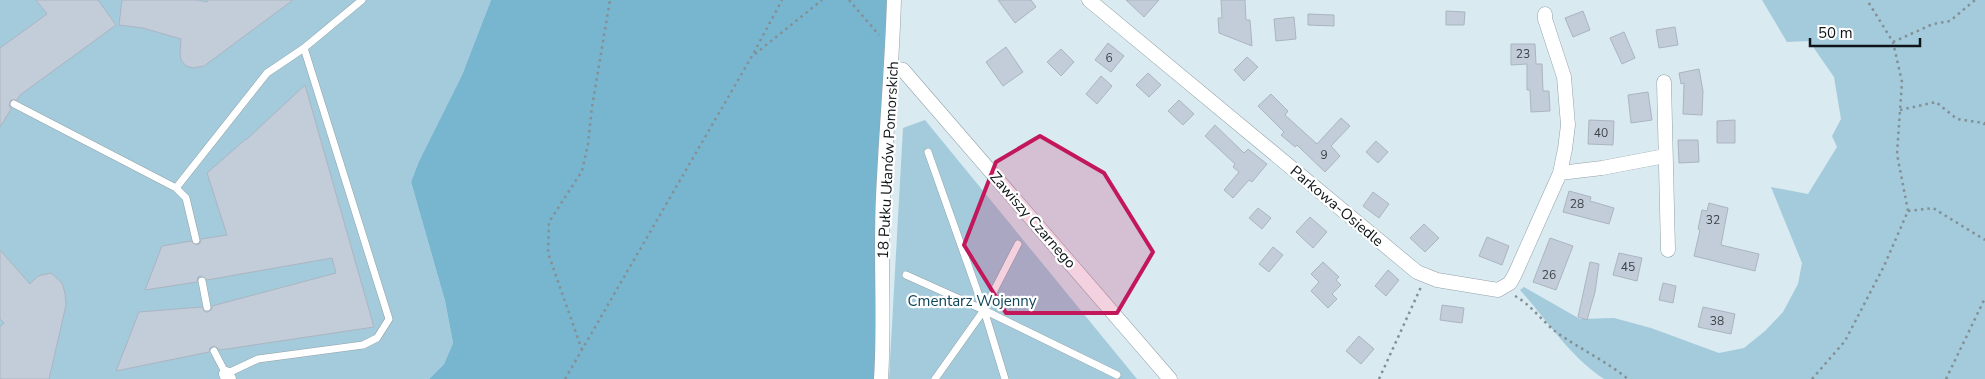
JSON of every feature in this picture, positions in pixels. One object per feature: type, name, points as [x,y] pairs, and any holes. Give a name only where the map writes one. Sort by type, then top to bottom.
[{"type":"street","name":"18 Pułku Ułanów Pomorskich","points":[[881,379],[883,198],[892,68],[894,0]]},
{"type":"street","name":"Parkowa-Osiedle","points":[[1089,0],[1417,272],[1436,280],[1498,290]]},
{"type":"street","points":[[1498,290],[1510,283],[1515,274],[1560,173],[1566,149],[1568,125],[1564,77],[1545,14]]},
{"type":"street","name":"Zawiszy Czarnego","points":[[892,68],[903,70],[1170,379]]},
{"type":"street","points":[[1664,82],[1668,250]]},
{"type":"street","points":[[1560,173],[1602,168],[1665,156]]},
{"type":"lane","points":[[176,188],[267,73],[304,48],[362,0]]},
{"type":"lane","points":[[214,351],[227,377],[258,359],[363,345],[377,338],[389,319],[304,48]]},
{"type":"lane","points":[[14,104],[176,188],[186,198],[196,240]]},
{"type":"lane","points":[[928,152],[984,310],[1005,379]]},
{"type":"lane","points":[[935,379],[984,310],[1018,244]]},
{"type":"lane","points":[[906,275],[984,310],[1117,375]]},
{"type":"lane","points":[[202,281],[207,307]]},
{"type":"path","points":[[582,350],[548,253],[547,240],[549,222],[582,171],[588,144],[592,107],[610,0]]},
{"type":"path","points":[[565,379],[752,56],[782,0]]},
{"type":"path","points":[[752,56],[822,0]]},
{"type":"path","points":[[849,0],[892,50]]},
{"type":"path","points":[[1812,379],[1845,340],[1884,266],[1908,211],[1897,154],[1902,82],[1893,42],[1867,0]]},
{"type":"path","points":[[1871,0],[1871,7]]},
{"type":"path","points":[[1893,42],[1933,24],[1950,21],[1975,0]]},
{"type":"path","points":[[1900,110],[1936,102],[1957,119],[1984,124],[1985,126]]},
{"type":"path","points":[[1908,211],[1932,208],[1985,240]]},
{"type":"path","points":[[1379,379],[1426,277]]},
{"type":"path","points":[[1498,290],[1517,297],[1555,331],[1608,363],[1628,379]]},
{"type":"path","points":[[1946,379],[1985,298]]},
{"type":"highlighted area","points":[[1040,136],[1104,173],[1153,252],[1117,313],[1006,313],[964,245],[996,162]]},
{"type":"green space","points":[[0,0],[491,0],[462,75],[419,161],[411,182],[445,301],[453,343],[444,364],[429,379],[0,379]]},
{"type":"green space","points":[[1762,0],[1985,0],[1985,379],[1604,379],[1591,370],[1569,349],[1520,290],[1524,287],[1580,319],[1614,318],[1651,328],[1719,353],[1744,348],[1765,331],[1783,312],[1798,284],[1802,263],[1771,187],[1808,194],[1837,147],[1832,136],[1841,119],[1834,77],[1809,41],[1787,42]]},
{"type":"green space","name":"Cmentarz Wojenny","points":[[925,120],[1137,379],[889,379],[903,128]]},
{"type":"shaded area","points":[[491,0],[890,0],[875,379],[429,379],[444,364],[453,343],[445,301],[411,182],[419,161],[462,75]]},
{"type":"building","points":[[36,0],[98,0],[116,25],[20,95],[17,100],[11,100],[9,105],[11,109],[0,127],[0,48],[47,14]]},
{"type":"building","points":[[122,0],[198,0],[207,2],[208,0],[293,0],[204,66],[193,68],[186,66],[181,60],[181,39],[143,28],[119,25]]},
{"type":"building","points":[[998,0],[1031,0],[1036,7],[1015,23]]},
{"type":"building","points":[[1126,0],[1159,0],[1144,17]]},
{"type":"building","points":[[1221,0],[1245,0],[1246,20],[1250,20],[1252,46],[1219,33],[1218,18],[1222,18]]},
{"type":"building","points":[[1446,11],[1465,12],[1464,25],[1446,25]]},
{"type":"building","points":[[1583,11],[1590,30],[1573,37],[1565,18]]},
{"type":"building","points":[[1308,14],[1334,15],[1334,26],[1308,25]]},
{"type":"building","points":[[1294,17],[1296,39],[1276,41],[1274,19]]},
{"type":"building","points":[[1675,27],[1678,45],[1659,48],[1656,30]]},
{"type":"building","points":[[1624,32],[1635,58],[1622,64],[1610,38]]},
{"type":"building","points":[[1108,43],[1124,56],[1111,72],[1095,60]]},
{"type":"building","points":[[1511,44],[1535,44],[1536,64],[1542,64],[1543,91],[1549,91],[1550,111],[1531,112],[1530,90],[1527,90],[1527,64],[1511,65]]},
{"type":"building","points":[[1006,47],[1023,72],[1003,86],[986,62]]},
{"type":"building","points":[[1061,49],[1074,62],[1061,76],[1047,62]]},
{"type":"building","points":[[1247,57],[1258,67],[1244,81],[1234,70]]},
{"type":"building","points":[[1699,69],[1703,91],[1702,115],[1683,114],[1684,83],[1681,84],[1679,73]]},
{"type":"building","points":[[1148,73],[1161,85],[1149,97],[1136,85]]},
{"type":"building","points":[[1101,76],[1112,86],[1097,104],[1086,94]]},
{"type":"building","points":[[305,85],[374,327],[220,350],[214,346],[210,348],[209,352],[116,371],[139,312],[202,307],[205,312],[208,312],[212,309],[212,306],[336,273],[332,258],[207,280],[201,276],[198,277],[197,282],[145,290],[162,246],[191,241],[197,245],[201,239],[227,235],[207,173],[246,140]]},
{"type":"building","points":[[1648,92],[1652,120],[1631,123],[1628,95]]},
{"type":"building","points":[[1271,94],[1288,111],[1285,115],[1317,144],[1341,118],[1350,126],[1331,146],[1340,156],[1325,172],[1297,145],[1295,147],[1281,135],[1284,132],[1258,106]]},
{"type":"building","points":[[1179,100],[1194,114],[1183,125],[1168,111]]},
{"type":"building","points":[[1589,120],[1614,121],[1613,145],[1588,144]]},
{"type":"building","points":[[1735,120],[1735,143],[1717,143],[1717,121]]},
{"type":"building","points":[[1215,125],[1244,153],[1248,149],[1267,164],[1252,182],[1249,180],[1233,198],[1224,190],[1239,172],[1233,167],[1235,164],[1205,136]]},
{"type":"building","points":[[1678,140],[1698,140],[1699,162],[1679,163]]},
{"type":"building","points":[[1376,141],[1388,152],[1378,163],[1366,152]]},
{"type":"building","points":[[1569,191],[1591,197],[1590,201],[1614,208],[1609,224],[1563,212]]},
{"type":"building","points":[[1373,192],[1389,204],[1379,218],[1363,206]]},
{"type":"building","points":[[1709,203],[1728,208],[1721,245],[1759,254],[1755,271],[1694,256],[1702,210],[1707,211]]},
{"type":"building","points":[[1258,208],[1271,218],[1262,229],[1249,218]]},
{"type":"building","points":[[1310,217],[1327,232],[1313,248],[1296,232]]},
{"type":"building","points":[[1424,224],[1439,238],[1425,252],[1410,238]]},
{"type":"building","points":[[1487,237],[1509,246],[1502,265],[1479,256]]},
{"type":"building","points":[[1550,238],[1573,246],[1556,290],[1533,282]]},
{"type":"building","points":[[1273,247],[1283,255],[1269,272],[1259,264]]},
{"type":"building","points":[[0,250],[30,284],[38,276],[51,273],[62,283],[66,305],[49,379],[0,379],[0,327],[4,323],[0,319]]},
{"type":"building","points":[[1619,253],[1642,258],[1637,281],[1613,275]]},
{"type":"building","points":[[1323,262],[1339,277],[1336,280],[1341,285],[1332,294],[1337,299],[1328,308],[1311,291],[1319,282],[1311,274]]},
{"type":"building","points":[[1590,262],[1599,264],[1595,292],[1587,320],[1578,317]]},
{"type":"building","points":[[1388,270],[1399,280],[1386,296],[1375,286]]},
{"type":"building","points":[[1663,283],[1676,286],[1673,303],[1659,300]]},
{"type":"building","points":[[1442,305],[1464,308],[1462,323],[1440,320]]},
{"type":"building","points":[[1703,307],[1735,314],[1731,334],[1698,327]]},
{"type":"building","points":[[1359,336],[1374,349],[1361,364],[1346,351]]}]
